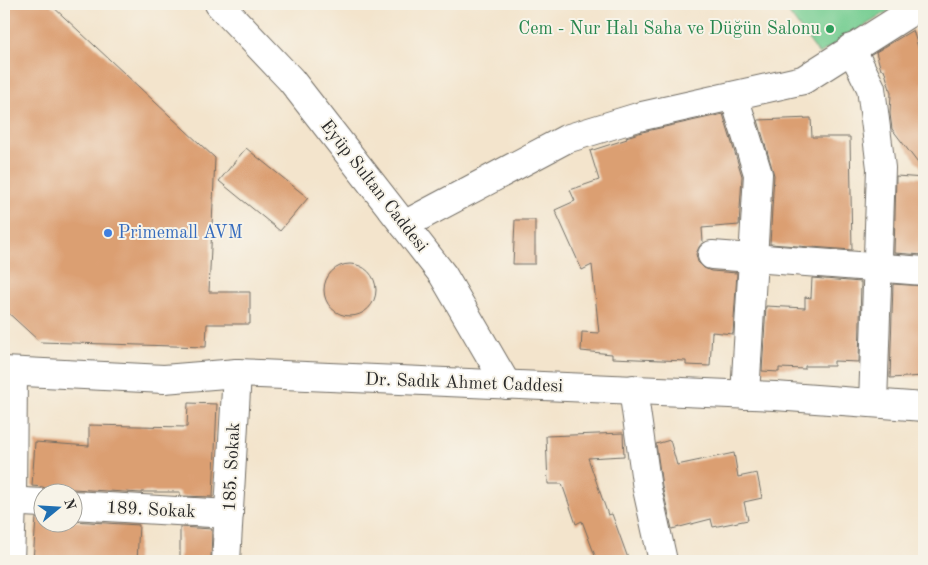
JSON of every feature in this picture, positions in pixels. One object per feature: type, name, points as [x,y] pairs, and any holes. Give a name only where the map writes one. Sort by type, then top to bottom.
[{"type":"street","name":"Eyüp Sultan Caddesi","points":[[219,4],[291,80],[444,275],[507,385]]},
{"type":"street","points":[[404,225],[566,139],[638,117],[803,80],[850,48],[924,4]]},
{"type":"street","points":[[850,48],[870,88],[881,168],[873,404]]},
{"type":"street","points":[[734,96],[758,174],[744,395]]},
{"type":"street","points":[[712,255],[924,271]]},
{"type":"street","points":[[8,371],[10,561]]},
{"type":"street","name":"Dr. Sadık Ahmet Caddesi","points":[[8,371],[164,379],[237,373],[632,389],[924,407]]},
{"type":"street","name":"185. Sokak","points":[[226,561],[237,373]]},
{"type":"street","points":[[632,389],[648,489],[663,561]]},
{"type":"street","points":[[8,501],[32,502]]},
{"type":"street","name":"189. Sokak","points":[[82,506],[230,514]]},
{"type":"green space","name":"Cem - Nur Halı Saha ve Düğün Salonu","points":[[782,4],[900,4],[819,54]]},
{"type":"building","name":"Primemall AVM","points":[[4,4],[50,4],[215,158],[209,292],[250,292],[250,324],[207,324],[206,347],[40,342],[4,309]]},
{"type":"building","points":[[913,30],[924,67],[922,126],[924,125],[924,171],[892,129],[890,114],[891,93],[884,69],[881,70],[876,52]]},
{"type":"building","points":[[723,114],[742,176],[739,225],[702,228],[703,242],[696,254],[698,262],[704,268],[711,271],[737,273],[733,334],[712,332],[710,366],[686,365],[686,361],[612,358],[612,354],[581,351],[582,332],[599,333],[592,265],[582,270],[555,210],[575,201],[570,190],[599,180],[590,151],[642,132]]},
{"type":"building","points":[[811,118],[812,137],[850,137],[852,250],[770,244],[774,175],[758,120]]},
{"type":"building","points":[[246,148],[308,198],[280,231],[219,181]]},
{"type":"building","points":[[896,176],[924,178],[924,255],[894,253]]},
{"type":"building","points":[[515,220],[535,220],[535,264],[513,264]]},
{"type":"building","points":[[345,264],[355,264],[369,271],[376,285],[376,295],[369,309],[355,316],[345,316],[335,312],[328,305],[324,295],[324,285],[328,275],[335,268]]},
{"type":"building","points":[[812,278],[861,282],[859,362],[834,361],[834,366],[805,366],[805,369],[779,368],[779,372],[762,371],[766,306],[805,308],[805,297],[811,298]]},
{"type":"building","points":[[893,284],[924,286],[924,376],[890,378]]},
{"type":"building","points":[[188,403],[217,404],[213,497],[180,496],[180,492],[142,493],[82,490],[82,482],[32,482],[35,442],[89,446],[89,425],[187,427]]},
{"type":"building","points":[[623,433],[624,456],[588,458],[608,515],[612,514],[629,561],[597,561],[582,521],[576,524],[562,484],[548,484],[546,436]]},
{"type":"building","points":[[670,440],[677,465],[734,453],[738,477],[757,473],[762,498],[744,502],[748,520],[713,527],[711,519],[672,529],[662,486],[656,444]]},
{"type":"building","points":[[82,522],[139,525],[137,561],[33,561],[35,532],[82,532]]},
{"type":"building","points":[[180,527],[212,529],[211,561],[180,561]]},
{"type":"place","name":"Cem - Nur Halı Saha ve Düğün Salonu","points":[[830,29]]},
{"type":"place","name":"Primemall AVM","points":[[108,233]]}]
